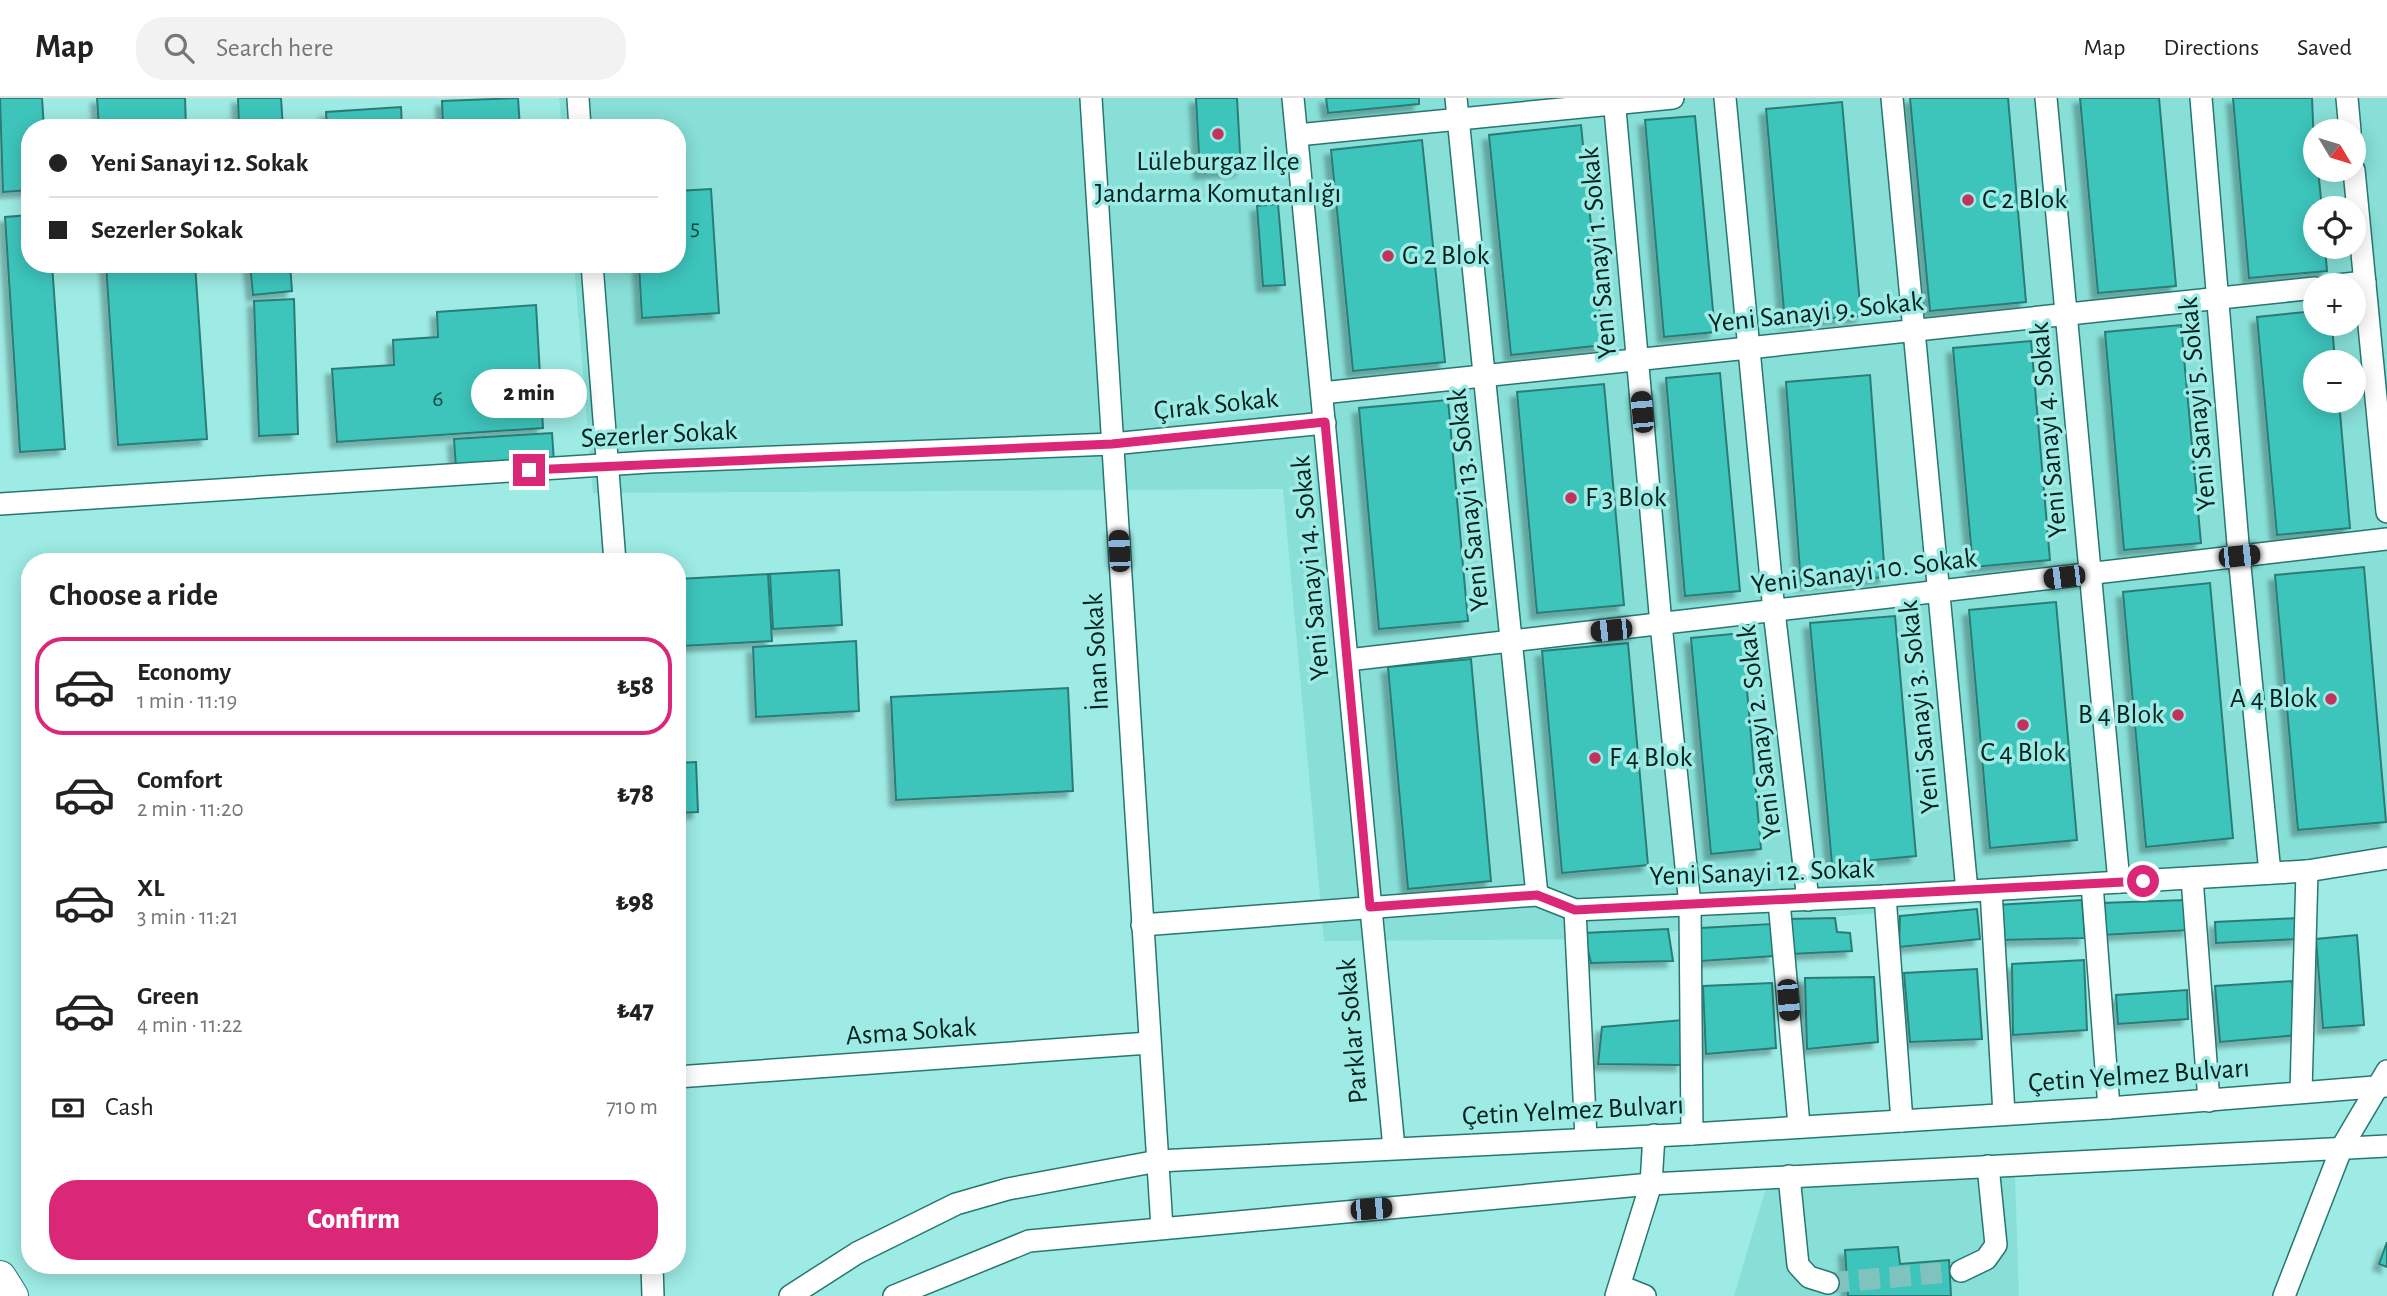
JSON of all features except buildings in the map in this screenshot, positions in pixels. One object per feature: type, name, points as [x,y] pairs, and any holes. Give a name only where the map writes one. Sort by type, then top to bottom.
[{"type":"highway","points":[[0,1277],[12,1296]]},
{"type":"street","points":[[578,98],[579,119]]},
{"type":"street","name":"İnan Sokak","points":[[1091,98],[1162,1228]]},
{"type":"street","name":"Yeni Sanayi 14. Sokak","points":[[1293,98],[1370,907]]},
{"type":"street","points":[[1297,135],[1458,109],[1673,98]]},
{"type":"street","name":"Yeni Sanayi 2. Sokak","points":[[1725,98],[1774,611],[1808,900]]},
{"type":"street","name":"Yeni Sanayi 3. Sokak","points":[[1892,98],[1967,891]]},
{"type":"street","name":"Yeni Sanayi 4. Sokak","points":[[2046,98],[2119,882]]},
{"type":"street","name":"Yeni Sanayi 5. Sokak","points":[[2201,98],[2239,556],[2270,873]]},
{"type":"street","points":[[2347,98],[2349,119]]},
{"type":"street","name":"Yeni Sanayi 1. Sokak","points":[[1614,101],[1661,624],[1690,905],[1692,1134]]},
{"type":"street","name":"Yeni Sanayi 13. Sokak","points":[[1458,109],[1537,895]]},
{"type":"street","points":[[2355,182],[2363,273]]},
{"type":"street","points":[[593,273],[610,465],[615,553]]},
{"type":"street","name":"Yeni Sanayi 9. Sokak","points":[[1322,393],[2303,289]]},
{"type":"street","points":[[2366,302],[2387,512]]},
{"type":"street","name":"Çırak Sokak","points":[[1112,444],[1325,422]]},
{"type":"street","name":"Sezerler Sokak","points":[[0,504],[610,465],[1112,444]]},
{"type":"street","name":"Yeni Sanayi 10. Sokak","points":[[1348,660],[2387,539]]},
{"type":"street","name":"Yeni Sanayi 12. Sokak","points":[[1142,925],[1537,895],[1575,910],[1885,896],[2307,871],[2387,858]]},
{"type":"street","points":[[2301,1092],[2307,871]]},
{"type":"street","points":[[2192,878],[2208,1101]]},
{"type":"street","points":[[2092,884],[2109,1108]]},
{"type":"street","points":[[1991,890],[2004,1114]]},
{"type":"street","points":[[1885,896],[1902,1121]]},
{"type":"street","points":[[1779,901],[1799,1125]]},
{"type":"street","name":"Parklar Sokak","points":[[1370,907],[1394,1148]]},
{"type":"street","points":[[1575,910],[1586,1138]]},
{"type":"street","name":"Asma Sokak","points":[[686,1076],[1149,1043]]},
{"type":"street","points":[[2284,1296],[2342,1147],[2384,1082]]},
{"type":"street","name":"Çetin Yelmez Bulvarı","points":[[790,1296],[857,1253],[956,1204],[1008,1189],[1158,1161],[1692,1134],[1799,1125],[2109,1108],[2208,1101],[2384,1082]]},
{"type":"street","points":[[1646,1296],[1618,1291],[1651,1184],[1654,1136]]},
{"type":"street","points":[[894,1296],[1029,1241],[1651,1184],[2387,1146]]},
{"type":"street","points":[[1961,1271],[1986,1259],[1996,1245],[1988,1166]]},
{"type":"street","points":[[1789,1176],[1798,1265],[1809,1277],[1828,1283]]},
{"type":"street","points":[[652,1274],[653,1296]]},
{"type":"shaded area","points":[[559,98],[2387,98],[2387,867],[1585,939],[1324,941],[1283,489],[593,493],[575,273],[686,273],[686,119],[561,119]]},
{"type":"shaded area","points":[[2015,1177],[2019,1296],[1734,1296],[1766,1188]]},
{"type":"tunnel","points":[[1828,1283],[1961,1271]]},
{"type":"place","name":"Lüleburgaz İlçe Jandarma Komutanlığı","points":[[1218,134]]},
{"type":"place","name":"C 2 Blok","points":[[1968,200]]},
{"type":"place","name":"G 2 Blok","points":[[1388,256]]},
{"type":"place","name":"F 3 Blok","points":[[1571,498]]},
{"type":"place","name":"A 4 Blok","points":[[2331,699]]},
{"type":"place","name":"B 4 Blok","points":[[2178,715]]},
{"type":"place","name":"C 4 Blok","points":[[2023,725]]},
{"type":"place","name":"F 4 Blok","points":[[1595,758]]},
{"type":"route","points":[[529,470],[649,462],[1112,444],[1325,422],[1370,907],[1537,895],[1575,910],[2143,881]]}]
